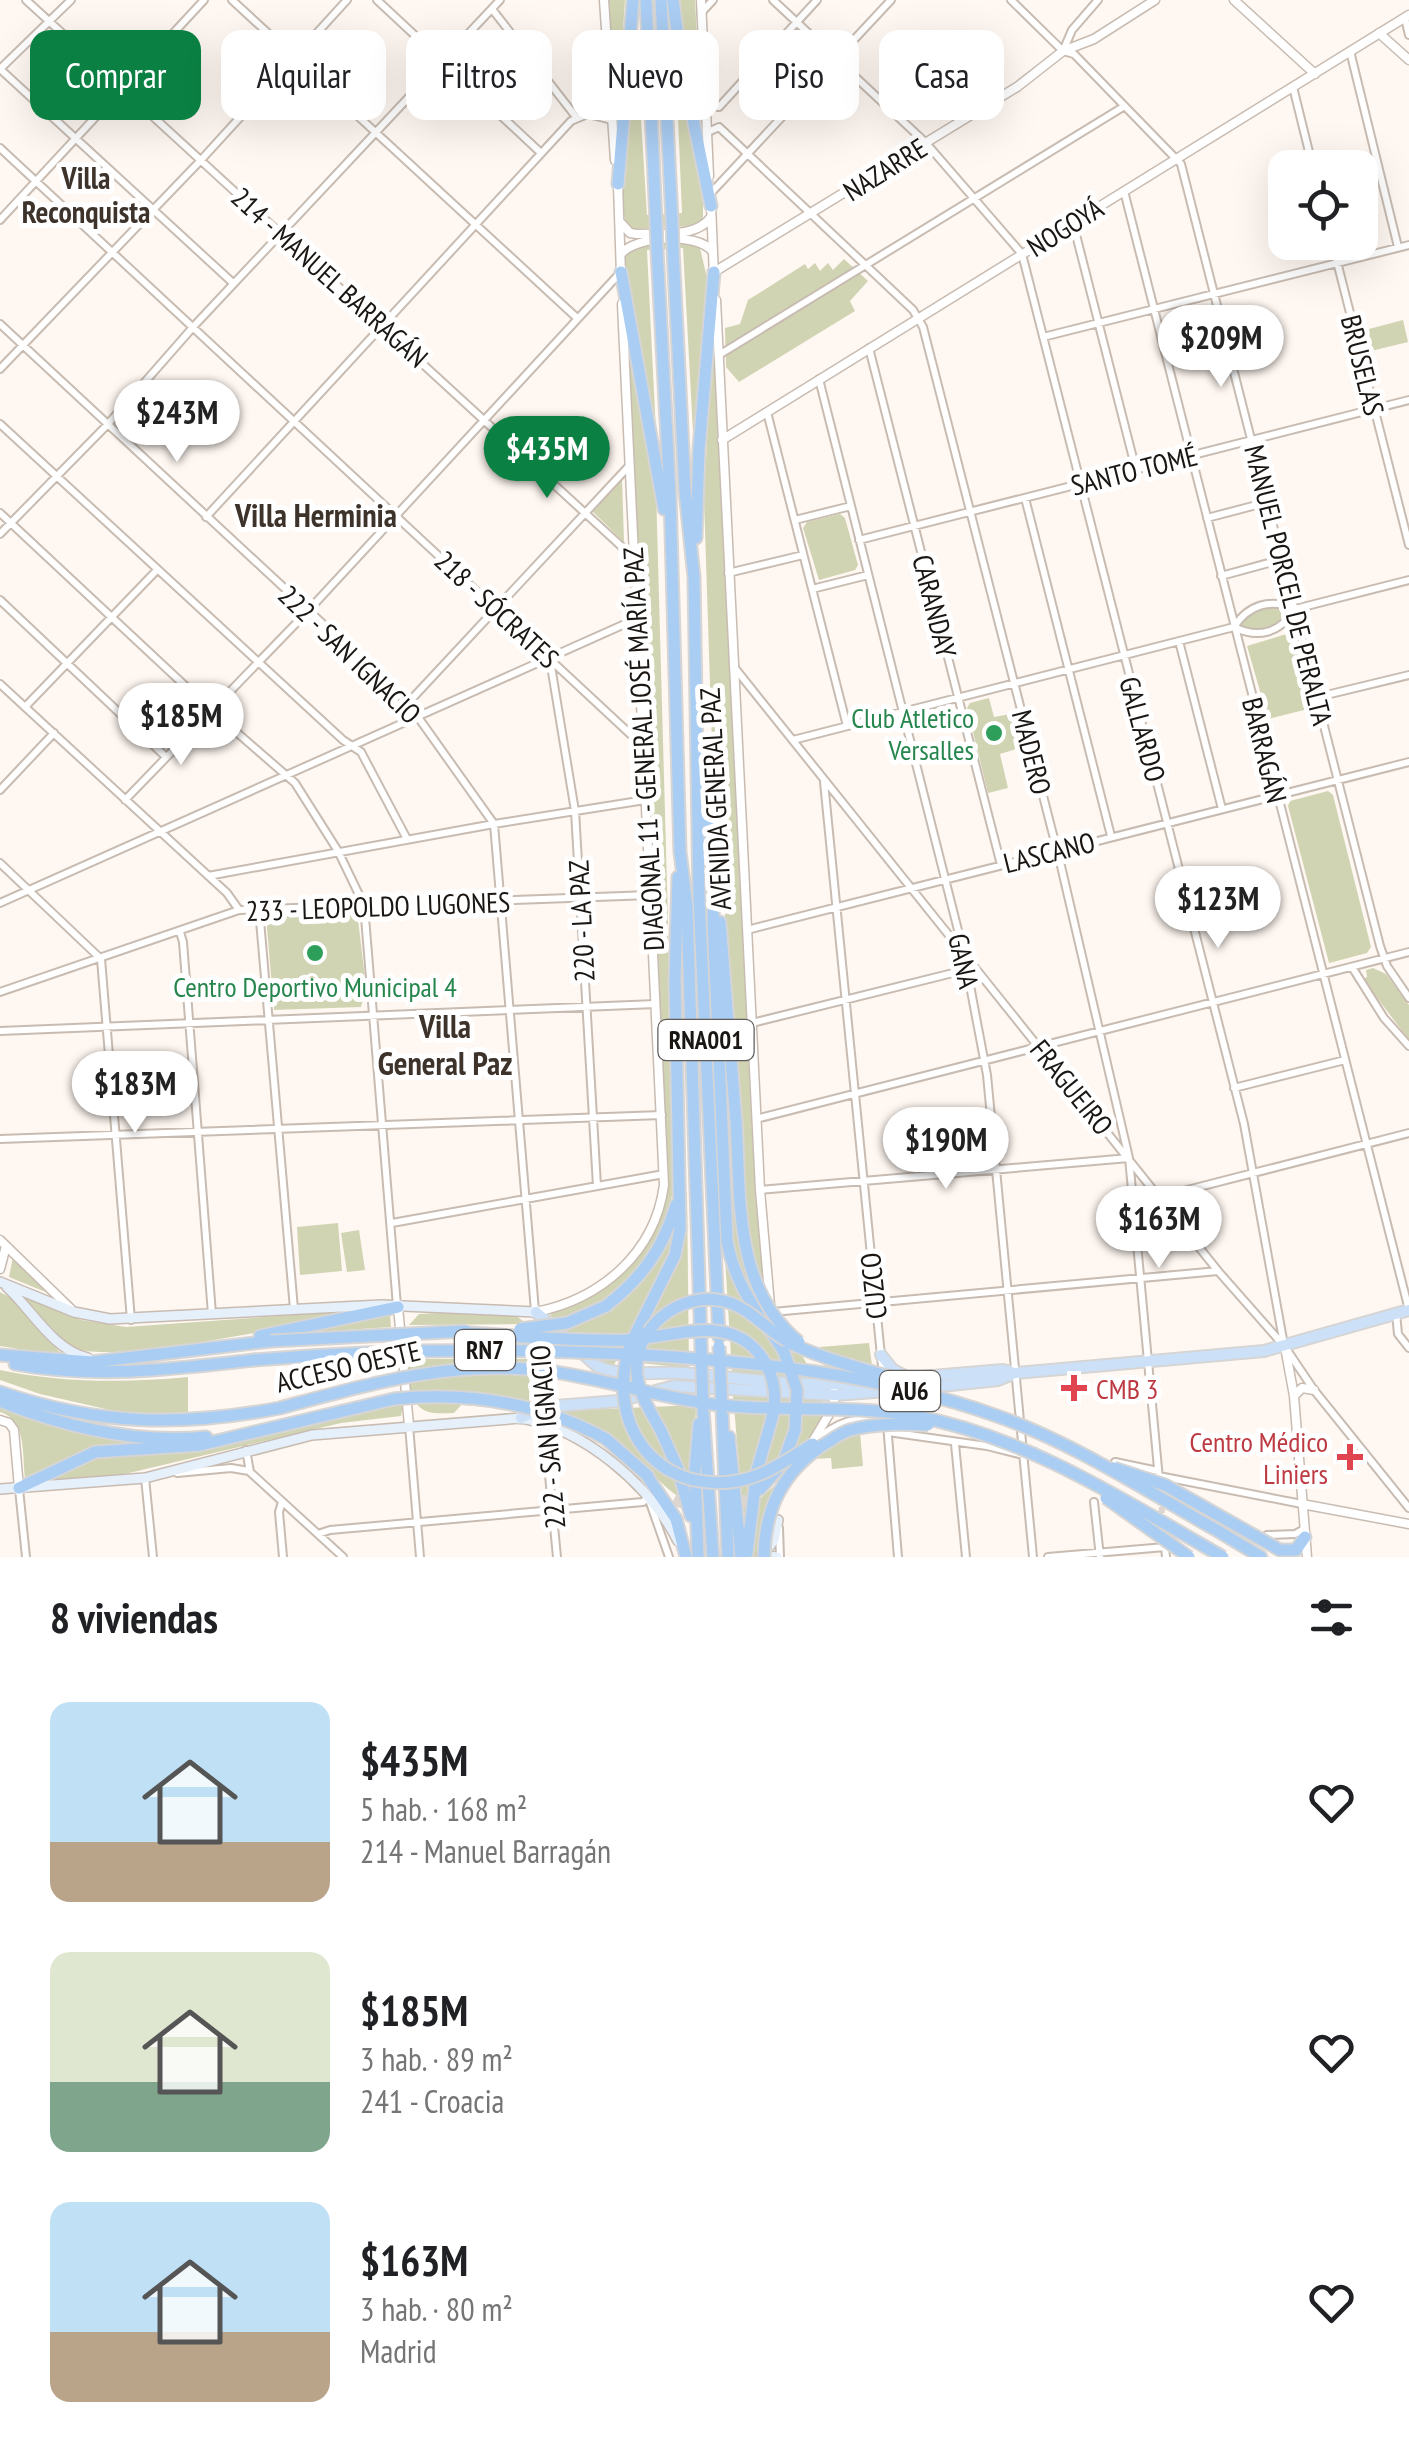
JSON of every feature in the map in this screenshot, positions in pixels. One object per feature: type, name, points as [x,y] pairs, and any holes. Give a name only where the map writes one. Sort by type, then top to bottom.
[{"type":"highway","points":[[618,184],[633,0]]},
{"type":"highway","name":"AVENIDA GENERAL PAZ","points":[[646,0],[672,571],[680,852],[687,922],[700,1345],[712,1409],[728,1557]]},
{"type":"highway","name":"AVENIDA GENERAL PAZ","points":[[661,0],[686,491],[694,577],[699,898],[719,1346],[712,1409],[713,1557]]},
{"type":"highway","points":[[673,0],[684,79],[711,206]]},
{"type":"highway","points":[[621,272],[659,471],[672,571]]},
{"type":"highway","points":[[694,577],[699,449],[714,272]]},
{"type":"highway","points":[[698,734],[706,770],[722,938],[744,1230],[758,1291],[769,1312],[788,1334],[820,1355]]},
{"type":"highway","points":[[680,852],[674,926],[680,1229],[675,1255],[624,1365],[624,1403],[641,1445],[667,1469],[694,1480],[735,1482],[763,1473],[813,1444],[844,1432],[894,1424],[953,1425]]},
{"type":"highway","points":[[714,884],[731,1262],[744,1296],[784,1352],[797,1390],[796,1430],[783,1463],[760,1488]]},
{"type":"highway","points":[[0,1357],[79,1362],[271,1341],[549,1328],[579,1320],[606,1306],[636,1282],[660,1250],[681,1186]]},
{"type":"highway","points":[[698,1551],[678,1469],[639,1386],[638,1360],[654,1325],[676,1306],[700,1299],[730,1302],[790,1343],[927,1388],[999,1417]]},
{"type":"highway","points":[[176,1352],[398,1307]]},
{"type":"highway","points":[[458,1332],[626,1340],[696,1330],[732,1334],[755,1348],[770,1372],[775,1395],[756,1470],[744,1557]]},
{"type":"highway","name":"ACCESO OESTE","points":[[0,1357],[46,1369],[121,1372],[428,1350],[717,1360]]},
{"type":"highway","name":"AU6","points":[[717,1360],[855,1378],[999,1417],[1100,1465],[1261,1557]]},
{"type":"highway","name":"ACCESO OESTE","points":[[0,1392],[63,1411],[154,1422],[211,1420],[280,1408],[411,1374],[475,1367],[572,1374],[712,1409]]},
{"type":"highway","points":[[19,1488],[95,1452],[200,1445],[394,1400],[438,1396],[504,1402],[547,1412],[606,1439],[674,1498]]},
{"type":"highway","points":[[0,1401],[82,1428],[142,1438],[198,1438],[262,1431]]},
{"type":"highway","points":[[698,1551],[697,1434],[712,1409]]},
{"type":"highway","points":[[712,1409],[732,1452],[744,1557]]},
{"type":"highway","name":"AU6","points":[[712,1409],[880,1412],[953,1425],[1026,1450],[1223,1557]]},
{"type":"highway","points":[[762,1556],[767,1520],[784,1480],[802,1460],[844,1432]]},
{"type":"highway","points":[[1100,1465],[1165,1485],[1280,1550],[1296,1550],[1305,1533]]},
{"type":"highway","points":[[645,1473],[676,1519],[686,1557]]},
{"type":"highway","points":[[1074,1474],[1189,1557]]},
{"type":"main road","points":[[1,1282],[91,1317],[131,1320],[398,1307],[536,1312],[597,1366],[618,1372],[833,1390]]},
{"type":"main road","points":[[1,1282],[63,1346],[80,1356],[105,1360]]},
{"type":"main road","points":[[521,1418],[543,1408],[612,1402],[680,1386],[833,1390],[998,1380],[1015,1373],[1284,1346],[1409,1310]]},
{"type":"main road","points":[[881,1355],[893,1370],[908,1378]]},
{"type":"main road","points":[[884,1386],[908,1378],[1003,1370],[1015,1373]]},
{"type":"main road","points":[[0,1489],[146,1478],[312,1436],[521,1418],[544,1423],[583,1443],[626,1475],[670,1526],[686,1557]]},
{"type":"main road","points":[[762,1556],[774,1540],[778,1520]]},
{"type":"main road","points":[[762,1556],[778,1557]]},
{"type":"street","name":"214 - MANUEL BARRAGÁN","points":[[26,0],[58,30]]},
{"type":"street","points":[[72,0],[0,69],[233,283]]},
{"type":"street","points":[[175,30],[204,0]]},
{"type":"street","points":[[232,0],[265,30]]},
{"type":"street","points":[[319,30],[346,0]]},
{"type":"street","points":[[376,0],[407,30]]},
{"type":"street","points":[[472,30],[500,0]]},
{"type":"street","name":"DIAGONAL 11 - GENERAL JOSÉ MARÍA PAZ","points":[[604,0],[606,30]]},
{"type":"street","name":"AVENIDA GENERAL PAZ","points":[[700,0],[702,30]]},
{"type":"street","points":[[701,13],[713,0]]},
{"type":"street","name":"GALLARDO","points":[[773,0],[805,30]]},
{"type":"street","points":[[719,107],[817,0]]},
{"type":"street","points":[[859,35],[891,0]]},
{"type":"street","points":[[1011,0],[1064,51],[1074,54],[1178,158]]},
{"type":"street","points":[[1064,51],[1072,30],[1098,0]]},
{"type":"street","name":"NAZARRE","points":[[714,272],[1017,87],[1064,51],[1094,39],[1156,0]]},
{"type":"street","points":[[1234,0],[1314,74]]},
{"type":"street","points":[[492,9],[572,112]]},
{"type":"street","points":[[1407,17],[1409,35]]},
{"type":"street","name":"NOGOYÁ","points":[[722,440],[1407,17]]},
{"type":"street","points":[[1380,33],[1409,60]]},
{"type":"street","points":[[1350,52],[1398,247]]},
{"type":"street","name":"GALLARDO","points":[[859,80],[926,143],[1022,254],[1254,1172],[1294,1396],[1307,1557]]},
{"type":"street","points":[[1293,87],[1309,150]]},
{"type":"street","points":[[0,534],[108,424],[233,283],[406,99]]},
{"type":"street","points":[[718,355],[1124,107]]},
{"type":"street","points":[[0,220],[91,120]]},
{"type":"street","name":"214 - MANUEL BARRAGÁN","points":[[157,120],[633,556]]},
{"type":"street","points":[[0,369],[237,120]]},
{"type":"street","points":[[365,120],[577,318]]},
{"type":"street","points":[[505,120],[541,153]]},
{"type":"street","points":[[206,517],[573,120]]},
{"type":"street","name":"DIAGONAL 11 - GENERAL JOSÉ MARÍA PAZ","points":[[536,1312],[583,1298],[623,1268],[651,1228],[662,1197],[664,1174],[612,120]]},
{"type":"street","name":"AVENIDA GENERAL PAZ","points":[[707,120],[760,1190],[768,1297],[773,1312]]},
{"type":"street","points":[[707,132],[719,127],[719,120]]},
{"type":"street","points":[[619,219],[624,228],[637,234],[694,231],[706,224],[711,206],[749,154],[780,120]]},
{"type":"street","name":"MADERO","points":[[719,127],[918,317],[1057,850],[1129,1158],[1159,1475]]},
{"type":"street","name":"218 - SÓCRATES","points":[[0,148],[642,745]]},
{"type":"street","name":"MANUEL PORCEL DE PERALTA","points":[[1178,158],[1383,959],[1409,998]]},
{"type":"street","name":"BARRAGÁN","points":[[1124,190],[1409,1310]]},
{"type":"street","points":[[1073,221],[1136,470]]},
{"type":"street","points":[[620,256],[637,242],[694,239],[712,251]]},
{"type":"street","points":[[1044,337],[1409,244]]},
{"type":"street","name":"BRUSELAS","points":[[1336,260],[1409,545]]},
{"type":"street","points":[[125,800],[307,612],[621,272]]},
{"type":"street","name":"222 - SAN IGNACIO","points":[[0,324],[408,703],[494,824],[557,1557]]},
{"type":"street","name":"CARANDAY","points":[[869,347],[1001,865]]},
{"type":"street","name":"GANA","points":[[818,378],[964,954],[984,1061],[1033,1557]]},
{"type":"street","name":"SANTO TOMÉ","points":[[859,540],[1409,400]]},
{"type":"street","points":[[767,411],[847,726]]},
{"type":"street","points":[[0,424],[156,571],[362,752],[407,839]]},
{"type":"street","points":[[408,703],[629,466]]},
{"type":"street","points":[[1026,498],[1112,836]]},
{"type":"street","points":[[1207,518],[1268,502]]},
{"type":"street","points":[[795,520],[851,506]]},
{"type":"street","points":[[0,513],[211,710],[296,783],[338,851],[364,904],[420,1557]]},
{"type":"street","points":[[728,573],[804,554]]},
{"type":"street","points":[[1221,576],[1282,559]]},
{"type":"street","points":[[25,708],[156,571]]},
{"type":"street","points":[[812,589],[868,575]]},
{"type":"street","points":[[793,740],[1234,627],[1257,606],[1280,603],[1295,608],[1409,580]]},
{"type":"street","points":[[0,600],[166,757]]},
{"type":"street","points":[[1234,627],[1265,633],[1283,624],[1295,608]]},
{"type":"street","points":[[0,902],[636,619]]},
{"type":"street","points":[[1179,642],[1222,809]]},
{"type":"street","name":"220 - LA PAZ","points":[[549,658],[575,811],[597,1186]]},
{"type":"street","name":"FRAGUEIRO","points":[[733,666],[1218,1271],[1284,1346],[1314,1390],[1409,1508]]},
{"type":"street","points":[[1318,697],[1409,674]]},
{"type":"street","points":[[0,684],[208,876],[239,910]]},
{"type":"street","points":[[0,790],[54,733]]},
{"type":"street","name":"LASCANO","points":[[747,930],[1409,762]]},
{"type":"street","name":"CUZCO","points":[[822,776],[898,1557]]},
{"type":"street","points":[[208,876],[645,800]]},
{"type":"street","points":[[0,863],[101,958],[131,1320]]},
{"type":"street","name":"233 - LEOPOLDO LUGONES","points":[[0,992],[239,910],[650,895]]},
{"type":"street","points":[[258,909],[294,1310]]},
{"type":"street","points":[[180,932],[212,1314]]},
{"type":"street","points":[[756,1118],[1409,952]]},
{"type":"street","points":[[1352,966],[1376,1007],[1409,1046]]},
{"type":"street","points":[[752,1023],[977,969]]},
{"type":"street","points":[[0,1031],[656,1004]]},
{"type":"street","points":[[1234,1088],[1344,1060]]},
{"type":"street","points":[[0,1139],[662,1116]]},
{"type":"street","points":[[1160,1197],[1409,1133]]},
{"type":"street","points":[[760,1190],[1129,1158]]},
{"type":"street","points":[[392,1223],[664,1174]]},
{"type":"street","points":[[0,1269],[2,1248]]},
{"type":"street","points":[[2,1248],[74,1312]]},
{"type":"street","points":[[773,1312],[1218,1271]]},
{"type":"street","points":[[773,1312],[833,1390],[829,1415],[784,1477],[780,1489],[778,1557]]},
{"type":"street","points":[[1396,1314],[1398,1334],[1409,1348]]},
{"type":"street","points":[[1294,1396],[1302,1388],[1314,1390]]},
{"type":"street","points":[[810,1446],[838,1423],[886,1417]]},
{"type":"street","points":[[0,1420],[12,1426],[26,1557]]},
{"type":"street","points":[[888,1432],[1022,1455]]},
{"type":"street","points":[[955,1444],[966,1557]]},
{"type":"street","points":[[246,1450],[250,1472]]},
{"type":"street","points":[[1115,1462],[1159,1475],[1409,1524]]},
{"type":"street","points":[[162,1475],[230,1468],[250,1472],[342,1557]]},
{"type":"street","points":[[146,1478],[153,1557]]},
{"type":"street","points":[[318,1534],[643,1502],[648,1497],[669,1557]]},
{"type":"street","points":[[282,1502],[279,1512],[283,1557]]},
{"type":"street","points":[[1094,1502],[1100,1555]]},
{"type":"street","points":[[1267,1536],[1305,1533]]},
{"type":"street","points":[[1048,1557],[1165,1547],[1166,1557]]},
{"type":"green space","points":[[609,0],[625,0],[623,30],[611,30]]},
{"type":"green space","points":[[677,0],[695,0],[697,30],[681,30]]},
{"type":"green space","points":[[627,120],[641,120],[647,215],[682,213],[678,120],[688,120],[703,219],[694,226],[633,229],[625,220],[621,193]]},
{"type":"green space","points":[[691,241],[700,248],[707,278],[695,432],[683,248],[647,250],[656,433],[623,272],[625,254],[640,244]]},
{"type":"green space","points":[[844,259],[868,281],[850,301],[855,311],[739,382],[726,367],[725,328],[740,324],[748,300],[805,264],[808,269],[815,263],[820,271],[828,263],[833,270]]},
{"type":"green space","points":[[623,314],[656,489],[675,1173],[667,1216],[654,1248],[606,1309],[672,1237],[668,1259],[614,1365],[598,1361],[550,1315],[592,1295],[633,1260],[660,1215],[669,1180]]},
{"type":"green space","points":[[1403,320],[1408,342],[1371,351],[1365,330]]},
{"type":"green space","points":[[713,326],[755,1193],[764,1285],[761,1288],[816,1379],[799,1378],[745,1289],[732,1245],[720,1006],[741,1123],[712,746],[704,499]]},
{"type":"green space","points":[[622,478],[624,542],[592,511]]},
{"type":"green space","points":[[840,514],[845,518],[858,565],[855,570],[819,580],[803,528],[807,522]]},
{"type":"green space","points":[[1276,606],[1287,611],[1275,625],[1262,629],[1242,627],[1242,619],[1260,608]]},
{"type":"green space","points":[[1293,632],[1312,708],[1268,719],[1247,646]]},
{"type":"green space","name":"Club Atletico Versalles","points":[[989,698],[994,717],[1011,714],[1020,748],[1000,754],[1008,788],[988,793],[967,708],[970,703]]},
{"type":"green space","points":[[1328,791],[1333,795],[1371,947],[1367,953],[1329,963],[1288,806],[1290,801]]},
{"type":"green space","name":"Centro Deportivo Municipal 4","points":[[357,911],[366,986],[361,1007],[274,1010],[266,916]]},
{"type":"green space","points":[[1373,968],[1386,974],[1409,1005],[1409,1040],[1363,979],[1367,977],[1366,970]]},
{"type":"green space","points":[[685,1192],[689,1368],[630,1362],[644,1323],[661,1294]]},
{"type":"green space","points":[[338,1223],[342,1271],[300,1275],[297,1227]]},
{"type":"green space","points":[[723,1224],[733,1280],[749,1311],[775,1344],[789,1377],[778,1376],[772,1361],[752,1340],[768,1376],[732,1373]]},
{"type":"green space","points":[[359,1230],[365,1270],[347,1272],[341,1233]]},
{"type":"green space","points":[[13,1257],[49,1291],[48,1293],[9,1277]]},
{"type":"green space","points":[[0,1292],[17,1301],[63,1356],[0,1346]]},
{"type":"green space","points":[[18,1293],[81,1320],[126,1327],[377,1309],[172,1347],[95,1352],[65,1342]]},
{"type":"green space","points":[[419,1314],[515,1315],[527,1324],[409,1325]]},
{"type":"green space","points":[[390,1315],[391,1327],[299,1333]]},
{"type":"green space","points":[[869,1343],[873,1373],[833,1377],[822,1362],[820,1347]]},
{"type":"green space","points":[[406,1359],[530,1359],[529,1402],[516,1410],[464,1405],[465,1392],[409,1394]]},
{"type":"green space","points":[[0,1370],[94,1381],[188,1377],[188,1414],[123,1413],[40,1394],[0,1380]]},
{"type":"green space","points":[[733,1396],[793,1399],[792,1428],[783,1455],[763,1480],[745,1531]]},
{"type":"green space","points":[[802,1399],[822,1400],[825,1412],[807,1446],[792,1455],[802,1417]]},
{"type":"green space","points":[[416,1403],[463,1403],[454,1413],[443,1413],[428,1412]]},
{"type":"green space","points":[[403,1405],[401,1416],[341,1423],[112,1477],[52,1480],[88,1458],[230,1443]]},
{"type":"green space","points":[[696,1405],[693,1504],[605,1437],[559,1411]]},
{"type":"green space","points":[[0,1406],[17,1413],[200,1442],[99,1450],[25,1478],[19,1430],[9,1416],[0,1412]]},
{"type":"green space","points":[[859,1422],[863,1466],[832,1469],[831,1458],[811,1459],[837,1429]]},
{"type":"green space","points":[[774,1486],[774,1530],[756,1557],[751,1557],[756,1502]]},
{"type":"tunnel","points":[[674,1499],[717,1509],[738,1504],[758,1491]]},
{"type":"tunnel","points":[[1161,1498],[1164,1541]]},
{"type":"place","name":"Club Atletico Versalles","points":[[994,733]]},
{"type":"place","name":"Centro Deportivo Municipal 4","points":[[315,953]]},
{"type":"place","name":"CMB 3","points":[[1074,1388]]},
{"type":"place","name":"Centro Médico Liniers","points":[[1350,1457]]},
{"type":"district","name":"Villa Reconquista","points":[[86,194]]},
{"type":"district","name":"Villa Herminia","points":[[316,515]]},
{"type":"district","name":"Villa General Paz","points":[[445,1044]]}]
